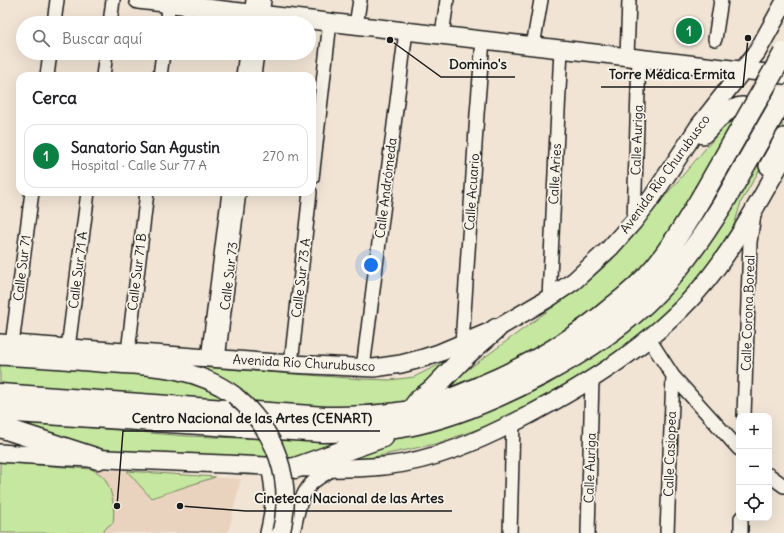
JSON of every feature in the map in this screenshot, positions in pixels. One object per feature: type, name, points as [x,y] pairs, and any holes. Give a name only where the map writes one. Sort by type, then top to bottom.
[{"type":"highway","points":[[295,468],[379,438],[431,405],[466,393],[503,377],[553,350],[582,331],[618,303],[655,267],[680,232],[784,53]]},
{"type":"highway","points":[[0,394],[325,417],[410,418],[455,413],[508,391],[554,367],[611,331],[642,307],[671,277],[695,247],[724,204],[784,97]]},
{"type":"highway","points":[[0,411],[316,432],[370,431],[410,418],[419,400],[433,389],[467,354],[496,329]]},
{"type":"highway","points":[[0,426],[98,459]]},
{"type":"main road","points":[[138,0],[286,16]]},
{"type":"main road","name":"Avenida Río Churubusco","points":[[6,343],[213,359],[363,368],[388,366],[420,359],[462,344],[496,329],[549,298],[574,281],[597,261],[634,221],[699,126],[756,52],[784,3]]},
{"type":"main road","points":[[316,20],[356,26],[784,75]]},
{"type":"main road","points":[[675,163],[725,113],[735,107],[742,106],[784,112]]},
{"type":"main road","points":[[744,228],[750,198],[784,137]]},
{"type":"main road","points":[[0,453],[98,459],[332,469],[385,466],[426,458],[475,442],[513,423],[592,379],[649,339],[683,307],[717,267],[744,228],[784,157]]},
{"type":"main road","points":[[0,356],[163,368],[193,374],[226,389],[254,414],[269,435],[274,446],[284,482],[285,506],[291,532]]},
{"type":"main road","points":[[269,533],[275,500],[275,484],[270,467]]},
{"type":"street","points":[[55,16],[57,0]]},
{"type":"street","points":[[111,16],[113,0]]},
{"type":"street","points":[[356,26],[360,0]]},
{"type":"street","points":[[442,35],[447,0]]},
{"type":"street","points":[[533,46],[541,0]]},
{"type":"street","name":"Calle Auriga","points":[[630,0],[633,58],[634,221]]},
{"type":"street","points":[[715,39],[721,0]]},
{"type":"street","points":[[164,2],[165,16]]},
{"type":"street","points":[[316,143],[330,22]]},
{"type":"street","name":"Calle Andrómeda","points":[[363,368],[406,31]]},
{"type":"street","name":"Calle Acuario","points":[[462,344],[483,40]]},
{"type":"street","name":"Calle Aries","points":[[549,298],[561,49]]},
{"type":"street","points":[[48,72],[49,60]]},
{"type":"street","points":[[104,72],[105,60]]},
{"type":"street","points":[[161,72],[162,60]]},
{"type":"street","points":[[244,72],[245,60]]},
{"type":"street","points":[[255,72],[256,60]]},
{"type":"street","name":"Calle Sur 71","points":[[6,343],[31,196]]},
{"type":"street","name":"Calle Sur 71 A","points":[[68,348],[87,196]]},
{"type":"street","name":"Calle Sur 71 B","points":[[128,352],[146,196]]},
{"type":"street","name":"Calle Sur 73","points":[[213,359],[229,196]]},
{"type":"street","name":"Calle Sur 73","points":[[213,359],[238,196]]},
{"type":"street","name":"Calle Sur 73 A","points":[[290,364],[310,196]]},
{"type":"street","name":"Calle Corona Boreal","points":[[744,413],[750,242],[754,211]]},
{"type":"street","points":[[649,339],[673,376],[736,446]]},
{"type":"street","name":"Calle Casiopea","points":[[667,533],[673,376]]},
{"type":"street","name":"Calle Auriga","points":[[588,533],[592,379]]},
{"type":"street","points":[[510,533],[513,423]]},
{"type":"street","points":[[291,532],[304,493],[312,483],[332,469]]},
{"type":"street","points":[[772,477],[784,486]]},
{"type":"street","points":[[741,521],[741,533]]},
{"type":"shaded area","points":[[0,462],[241,479],[228,533],[0,533]]},
{"type":"green space","points":[[740,108],[686,208],[659,248],[630,281],[574,326],[506,364],[437,392],[586,283],[612,260]]},
{"type":"green space","points":[[781,120],[783,129],[741,202],[733,229],[692,292],[630,347],[556,396],[498,422],[435,444],[345,463],[324,463],[392,439],[431,432],[493,410],[549,384],[623,335],[682,281],[720,227]]},
{"type":"green space","points":[[454,357],[407,401],[379,407],[338,408],[0,385],[0,361],[159,364],[390,380],[414,377]]},
{"type":"green space","points":[[0,420],[185,436],[352,442],[292,461],[105,451],[75,445]]},
{"type":"green space","points":[[0,462],[91,469],[95,471],[102,475],[105,479],[112,496],[114,507],[113,523],[102,533],[0,533]]},
{"type":"green space","points":[[127,471],[215,477],[151,498]]},
{"type":"place","name":"Sanatorio San Agustin","points":[[689,31]]},
{"type":"place","name":"Torre Médica Ermita","points":[[748,38]]},
{"type":"place","name":"Domino's","points":[[390,40]]},
{"type":"place","name":"Centro Nacional de las Artes (CENART)","points":[[117,506]]},
{"type":"place","name":"Cineteca Nacional de las Artes","points":[[180,506]]}]
